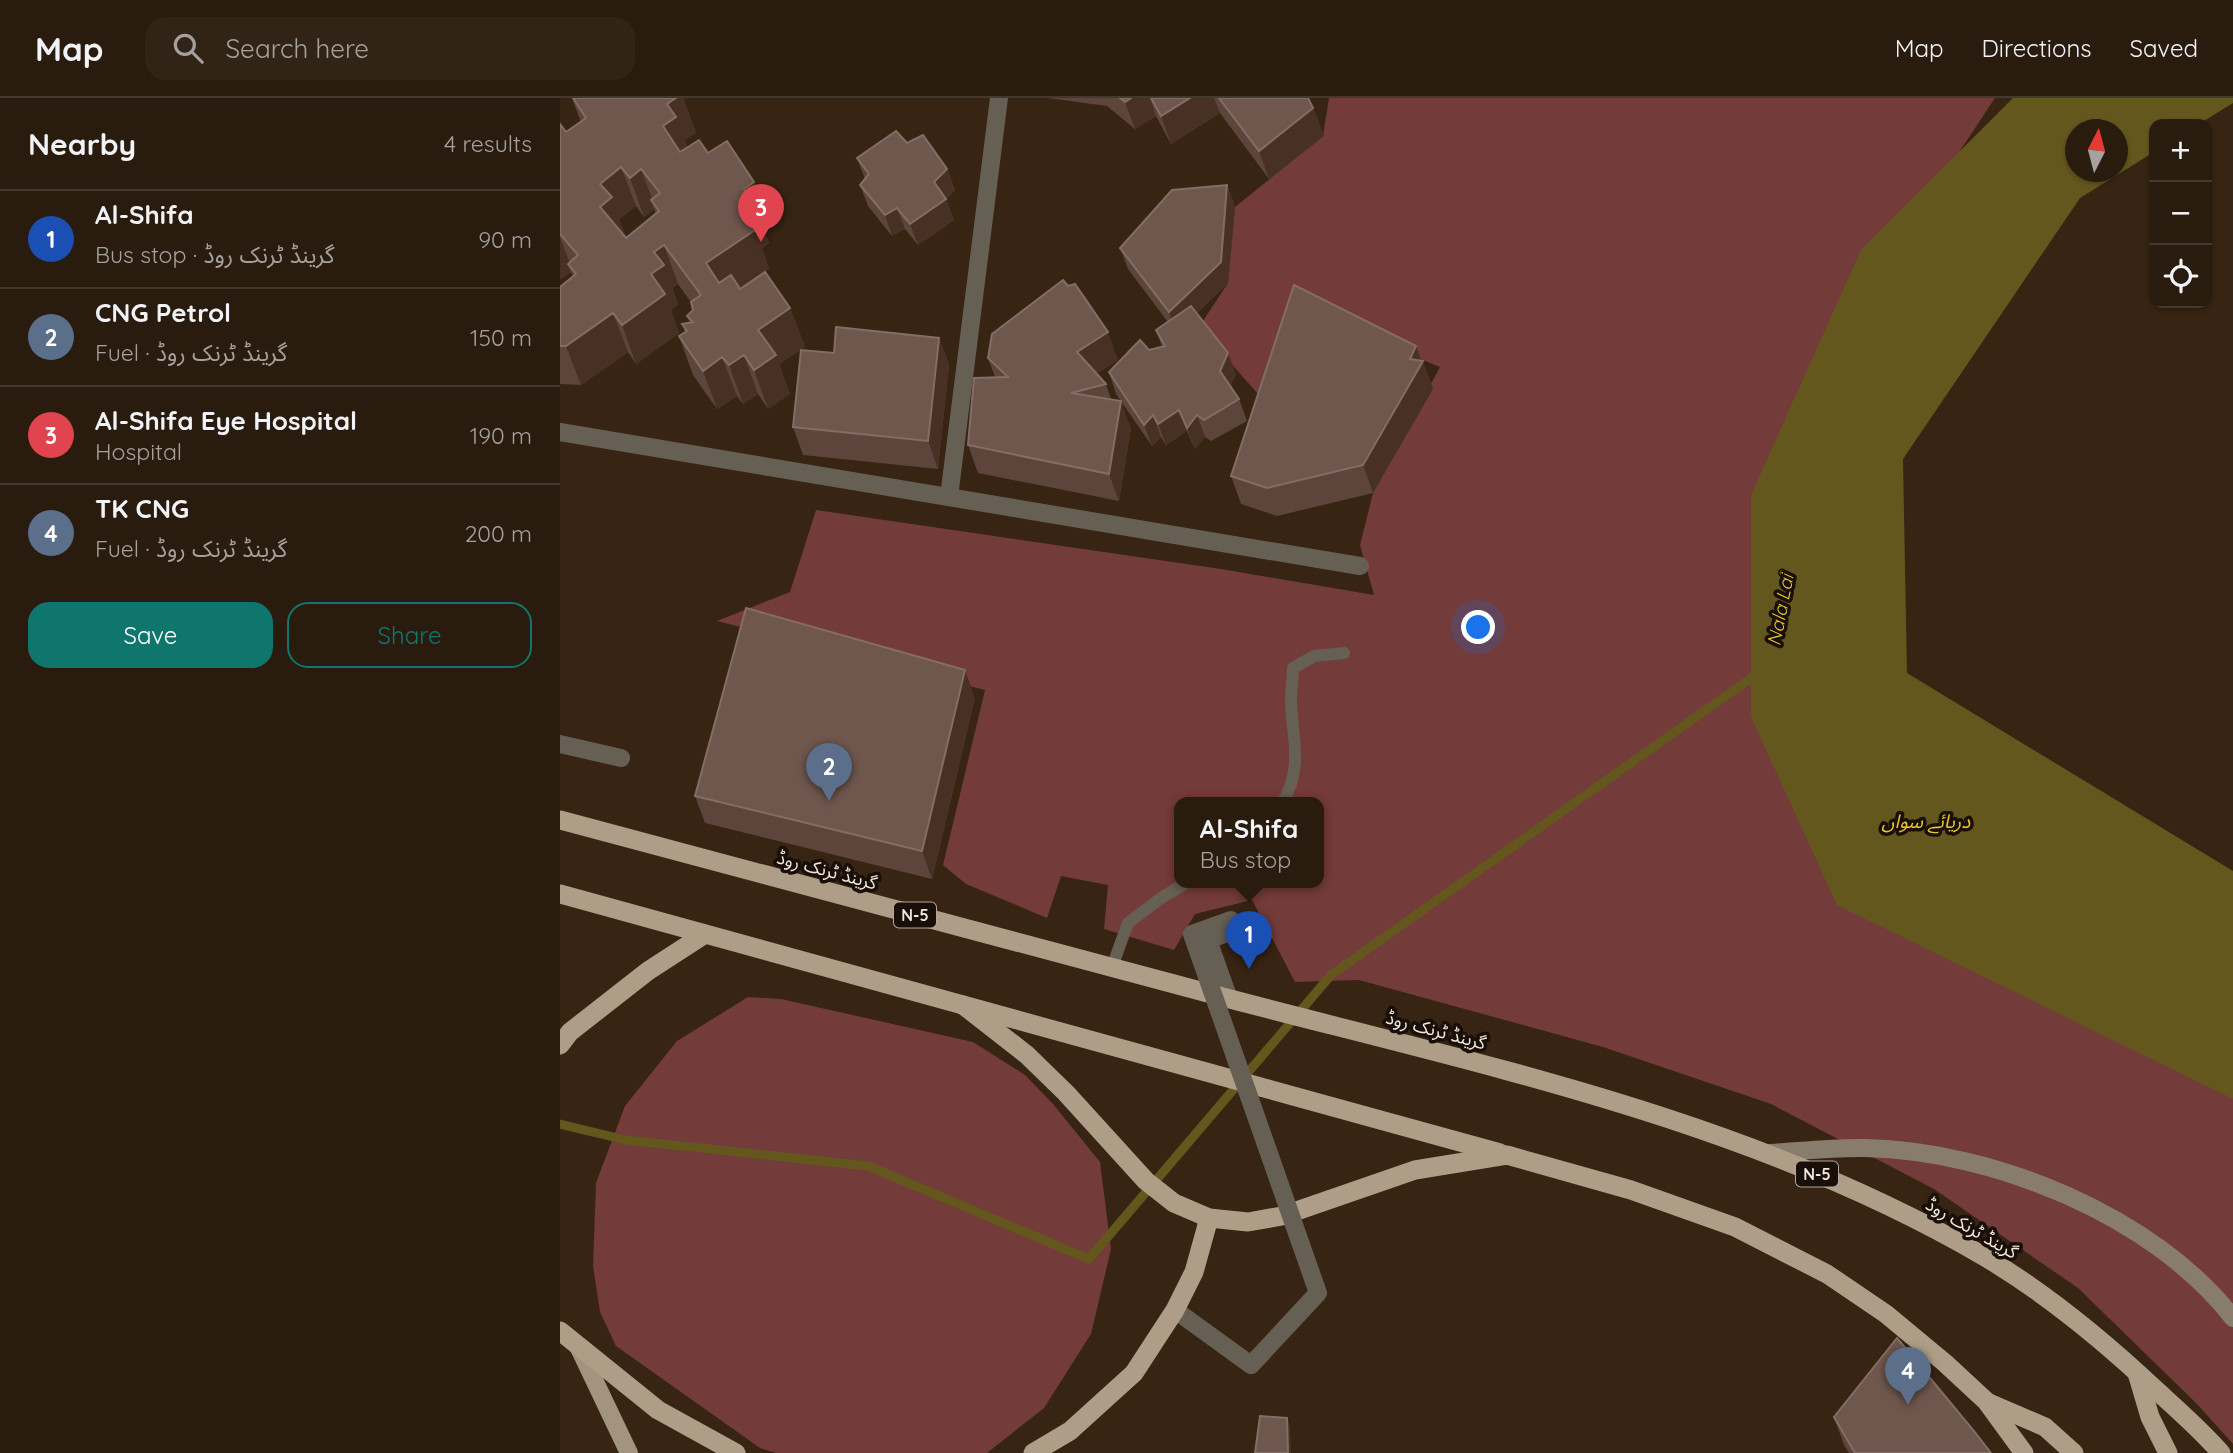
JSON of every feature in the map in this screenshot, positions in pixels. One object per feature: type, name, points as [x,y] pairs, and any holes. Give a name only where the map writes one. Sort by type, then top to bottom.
[{"type":"highway","name":"گرینڈ ٹرنک روڈ","points":[[560,820],[1494,1067],[1676,1121],[1770,1153],[1893,1207],[1988,1259],[2065,1311],[2137,1372],[2221,1453]]},
{"type":"highway","points":[[560,894],[1631,1190],[1735,1227],[1827,1274],[1886,1314],[1986,1401],[2024,1453]]},
{"type":"highway","points":[[565,1039],[648,971],[705,934]]},
{"type":"highway","points":[[963,1005],[1027,1055],[1066,1093],[1146,1181],[1174,1203],[1209,1218],[1248,1222],[1282,1216],[1415,1170],[1507,1155]]},
{"type":"highway","points":[[1033,1453],[1070,1431],[1134,1373],[1175,1310],[1194,1272],[1209,1218]]},
{"type":"highway","points":[[560,1331],[658,1410],[736,1453]]},
{"type":"highway","points":[[2137,1372],[2150,1417],[2168,1453]]},
{"type":"highway","points":[[1986,1401],[2045,1427],[2074,1453]]},
{"type":"main road","points":[[1770,1153],[1866,1148],[1932,1154],[2010,1172],[2093,1208],[2163,1250],[2219,1300],[2233,1318]]},
{"type":"main road","points":[[578,1346],[629,1453]]},
{"type":"street","points":[[949,497],[999,98]]},
{"type":"street","points":[[560,432],[1360,566]]},
{"type":"street","points":[[560,744],[621,758]]},
{"type":"street","points":[[1175,1310],[1251,1365],[1318,1293],[1192,934],[1231,920],[1235,930],[1208,940],[1230,999]]},
{"type":"lane","points":[[1284,797],[1296,766],[1296,735],[1291,701],[1293,668],[1314,656],[1344,653]]},
{"type":"lane","points":[[1112,967],[1128,923],[1178,888]]},
{"type":"shaded area","points":[[1329,98],[1995,98],[1796,398],[1759,686],[2233,1068],[2233,1444],[2197,1404],[2078,1288],[1934,1189],[1771,1104],[1603,1047],[1359,980],[1295,982],[1252,900],[1195,914],[1174,950],[1104,929],[1108,885],[1061,876],[1047,918],[966,884],[943,865],[985,690],[717,621],[790,592],[816,510],[1221,569],[1374,595],[1360,545],[1373,493],[1440,367],[1298,309],[1272,410],[1199,327],[1228,283],[1235,207],[1323,136]]},
{"type":"shaded area","points":[[748,997],[781,999],[973,1042],[1025,1075],[1053,1104],[1100,1162],[1111,1249],[1091,1334],[1044,1408],[987,1453],[776,1453],[760,1448],[616,1346],[600,1312],[593,1266],[596,1183],[625,1106],[677,1041]]},
{"type":"water","name":"دریائے سواں","points":[[2013,98],[2233,98],[2233,103],[2207,119],[2149,119],[2149,155],[2128,168],[2128,119],[2065,119],[2065,182],[2106,182],[2080,198],[1903,459],[1907,673],[2233,871],[2233,1099],[1837,905],[1751,717],[1751,495],[1861,250]]},
{"type":"building","points":[[573,98],[676,98],[667,104],[676,117],[663,126],[680,152],[699,140],[708,153],[727,141],[754,182],[744,189],[755,204],[743,213],[755,230],[706,263],[719,283],[731,275],[740,289],[765,272],[790,308],[758,330],[776,355],[754,370],[744,355],[729,365],[722,357],[703,371],[679,336],[687,331],[682,324],[693,322],[687,316],[693,310],[691,302],[701,295],[664,245],[654,252],[664,265],[651,274],[665,294],[622,325],[613,313],[566,346],[560,346],[560,287],[576,274],[568,264],[578,255],[560,234],[560,124],[566,132],[586,118]],"holes":[[[621,167],[630,178],[641,169],[660,193],[651,200],[659,211],[626,238],[600,207],[612,197],[600,184]]]},
{"type":"building","points":[[1151,98],[1190,98],[1161,116]]},
{"type":"building","points":[[1219,98],[1308,98],[1313,108],[1259,151]]},
{"type":"building","points":[[896,131],[907,143],[923,135],[947,169],[934,182],[946,199],[910,224],[897,208],[885,215],[860,185],[869,174],[857,158]]},
{"type":"building","points":[[1227,185],[1221,262],[1169,312],[1120,248],[1172,190]]},
{"type":"building","points":[[1063,280],[1068,286],[1075,284],[1108,332],[1077,352],[1106,384],[1071,393],[1121,401],[1109,474],[968,445],[974,378],[1008,377],[988,358],[992,334]]},
{"type":"building","points":[[1294,285],[1416,346],[1410,359],[1423,361],[1363,465],[1267,488],[1231,476]]},
{"type":"building","points":[[1191,306],[1228,353],[1220,371],[1239,399],[1204,420],[1197,415],[1187,428],[1179,410],[1158,424],[1153,415],[1144,425],[1109,372],[1140,340],[1149,350],[1165,346],[1156,330]]},
{"type":"building","points":[[836,327],[939,338],[928,441],[793,427],[801,350],[834,353]]},
{"type":"building","points":[[746,608],[965,670],[922,851],[695,796]]},
{"type":"building","points":[[1897,1338],[1991,1453],[1855,1453],[1834,1417]]},
{"type":"building","points":[[1260,1416],[1287,1418],[1288,1453],[1255,1453]]},
{"type":"waterway","points":[[560,1124],[626,1140],[868,1166],[1089,1259],[1331,975],[1761,671]]},
{"type":"place","name":"Al-Shifa Eye Hospital","points":[[761,242]]},
{"type":"place","name":"CNG Petrol","points":[[829,801]]},
{"type":"place","name":"Al-Shifa","points":[[1249,969]]},
{"type":"place","name":"TK CNG","points":[[1908,1405]]},
{"type":"water label","name":"Nala Lai","points":[[1780,610]]}]
